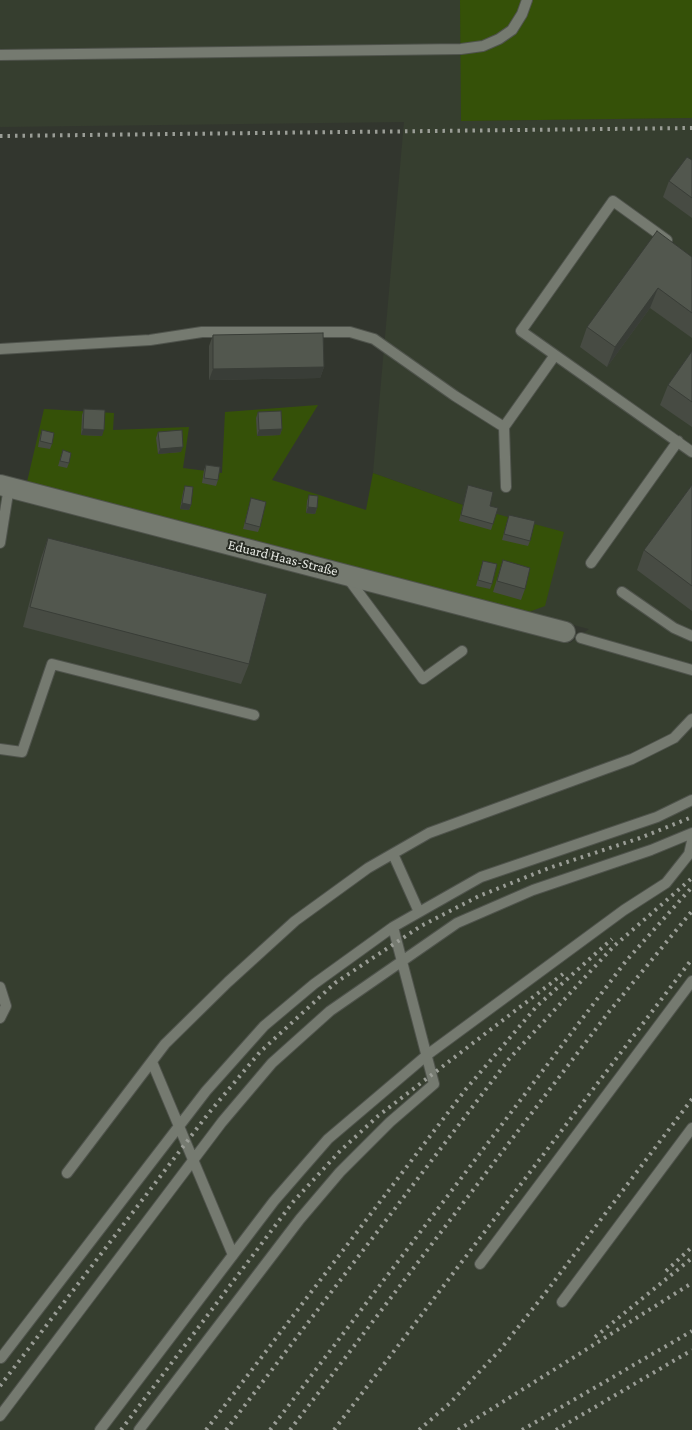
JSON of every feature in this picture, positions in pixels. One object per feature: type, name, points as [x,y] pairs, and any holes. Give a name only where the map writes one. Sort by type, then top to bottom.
[{"type":"street","name":"Eduard Haas-Straße","points":[[4,486],[573,635]]},
{"type":"lane","points":[[0,55],[461,49],[483,46],[499,39],[512,30],[522,14],[527,0]]},
{"type":"lane","points":[[676,246],[613,201],[521,331],[692,452]]},
{"type":"lane","points":[[0,349],[150,340],[202,332],[350,332],[374,339],[455,396],[504,427]]},
{"type":"lane","points":[[506,487],[504,427],[555,355]]},
{"type":"lane","points":[[591,564],[678,442]]},
{"type":"lane","points":[[0,543],[4,486]]},
{"type":"lane","points":[[345,574],[423,679],[462,650]]},
{"type":"lane","points":[[622,592],[674,628],[692,636]]},
{"type":"lane","points":[[573,635],[692,670]]},
{"type":"lane","points":[[0,749],[22,752],[52,664],[254,716]]},
{"type":"lane","points":[[66,1173],[165,1044],[228,982],[295,922],[368,868],[429,834],[632,759],[674,738],[692,719]]},
{"type":"lane","points":[[1,1358],[206,1091],[264,1026],[314,984],[393,927],[482,877],[657,816],[692,800]]},
{"type":"lane","points":[[0,1416],[193,1159],[272,1063],[330,1011],[401,960],[457,924],[533,890],[651,850],[692,833]]},
{"type":"lane","points":[[100,1430],[274,1201],[328,1139],[427,1055],[624,910],[666,883],[689,854],[692,841]]},
{"type":"lane","points":[[393,854],[419,912]]},
{"type":"lane","points":[[139,1430],[300,1219],[340,1172],[390,1122],[434,1084],[393,927]]},
{"type":"lane","points":[[480,1264],[692,981]]},
{"type":"lane","points":[[0,987],[6,1006],[0,1018]]},
{"type":"lane","points":[[152,1062],[233,1255]]},
{"type":"lane","points":[[562,1302],[692,1128]]},
{"type":"shaded area","points":[[0,0],[460,0],[462,121],[692,118],[692,1430],[0,1430],[0,495],[308,573],[570,643],[589,629],[526,613],[488,512],[373,473],[404,122],[0,127]]},
{"type":"green space","points":[[460,0],[692,0],[692,118],[461,121]]},
{"type":"green space","points":[[318,405],[272,480],[366,510],[373,473],[463,505],[564,532],[545,606],[526,613],[27,482],[44,409],[114,413],[113,430],[189,427],[183,468],[222,473],[225,412]]},
{"type":"building","points":[[687,157],[692,160],[692,198],[669,181]]},
{"type":"building","points":[[657,231],[692,257],[692,313],[658,288],[615,347],[587,327]]},
{"type":"building","points":[[323,333],[324,367],[213,369],[213,335]]},
{"type":"building","points":[[692,351],[692,402],[668,385]]},
{"type":"building","points":[[84,409],[105,410],[104,430],[83,429]]},
{"type":"building","points":[[281,411],[282,429],[259,430],[258,412]]},
{"type":"building","points":[[42,430],[54,433],[52,444],[40,441]]},
{"type":"building","points":[[182,430],[183,447],[160,449],[158,432]]},
{"type":"building","points":[[63,450],[71,453],[69,463],[60,461]]},
{"type":"building","points":[[206,465],[220,467],[218,480],[204,478]]},
{"type":"building","points":[[468,485],[493,492],[490,506],[498,508],[493,524],[461,515]]},
{"type":"building","points":[[692,485],[692,586],[644,550]]},
{"type":"building","points":[[185,486],[193,487],[191,505],[182,503]]},
{"type":"building","points":[[309,495],[318,496],[317,508],[308,507]]},
{"type":"building","points":[[251,498],[266,502],[260,527],[245,523]]},
{"type":"building","points":[[509,515],[535,521],[530,541],[504,534]]},
{"type":"building","points":[[48,538],[267,594],[249,664],[30,607]]},
{"type":"building","points":[[503,560],[530,568],[525,589],[497,581]]},
{"type":"building","points":[[483,561],[497,564],[492,584],[478,580]]},
{"type":"railway","points":[[0,136],[692,128]]},
{"type":"railway","points":[[0,1386],[208,1114],[260,1052],[335,983],[421,926],[479,896],[549,868],[640,838],[692,817]]},
{"type":"railway","points":[[226,1430],[509,1059],[613,947],[692,878]]},
{"type":"railway","points":[[270,1430],[626,961],[692,887]]},
{"type":"railway","points":[[290,1430],[608,1013],[692,911]]},
{"type":"railway","points":[[206,1430],[466,1089],[537,1006],[612,939]]},
{"type":"railway","points":[[334,1430],[692,959]]},
{"type":"railway","points":[[121,1430],[293,1202],[340,1151],[378,1116],[563,974]]},
{"type":"railway","points":[[419,1430],[450,1403],[500,1350],[692,1099]]},
{"type":"railway","points":[[666,1271],[692,1247]]},
{"type":"railway","points":[[595,1337],[692,1258]]},
{"type":"railway","points":[[458,1430],[692,1283]]},
{"type":"railway","points":[[522,1430],[692,1331]]},
{"type":"railway","points":[[556,1430],[692,1350]]}]
